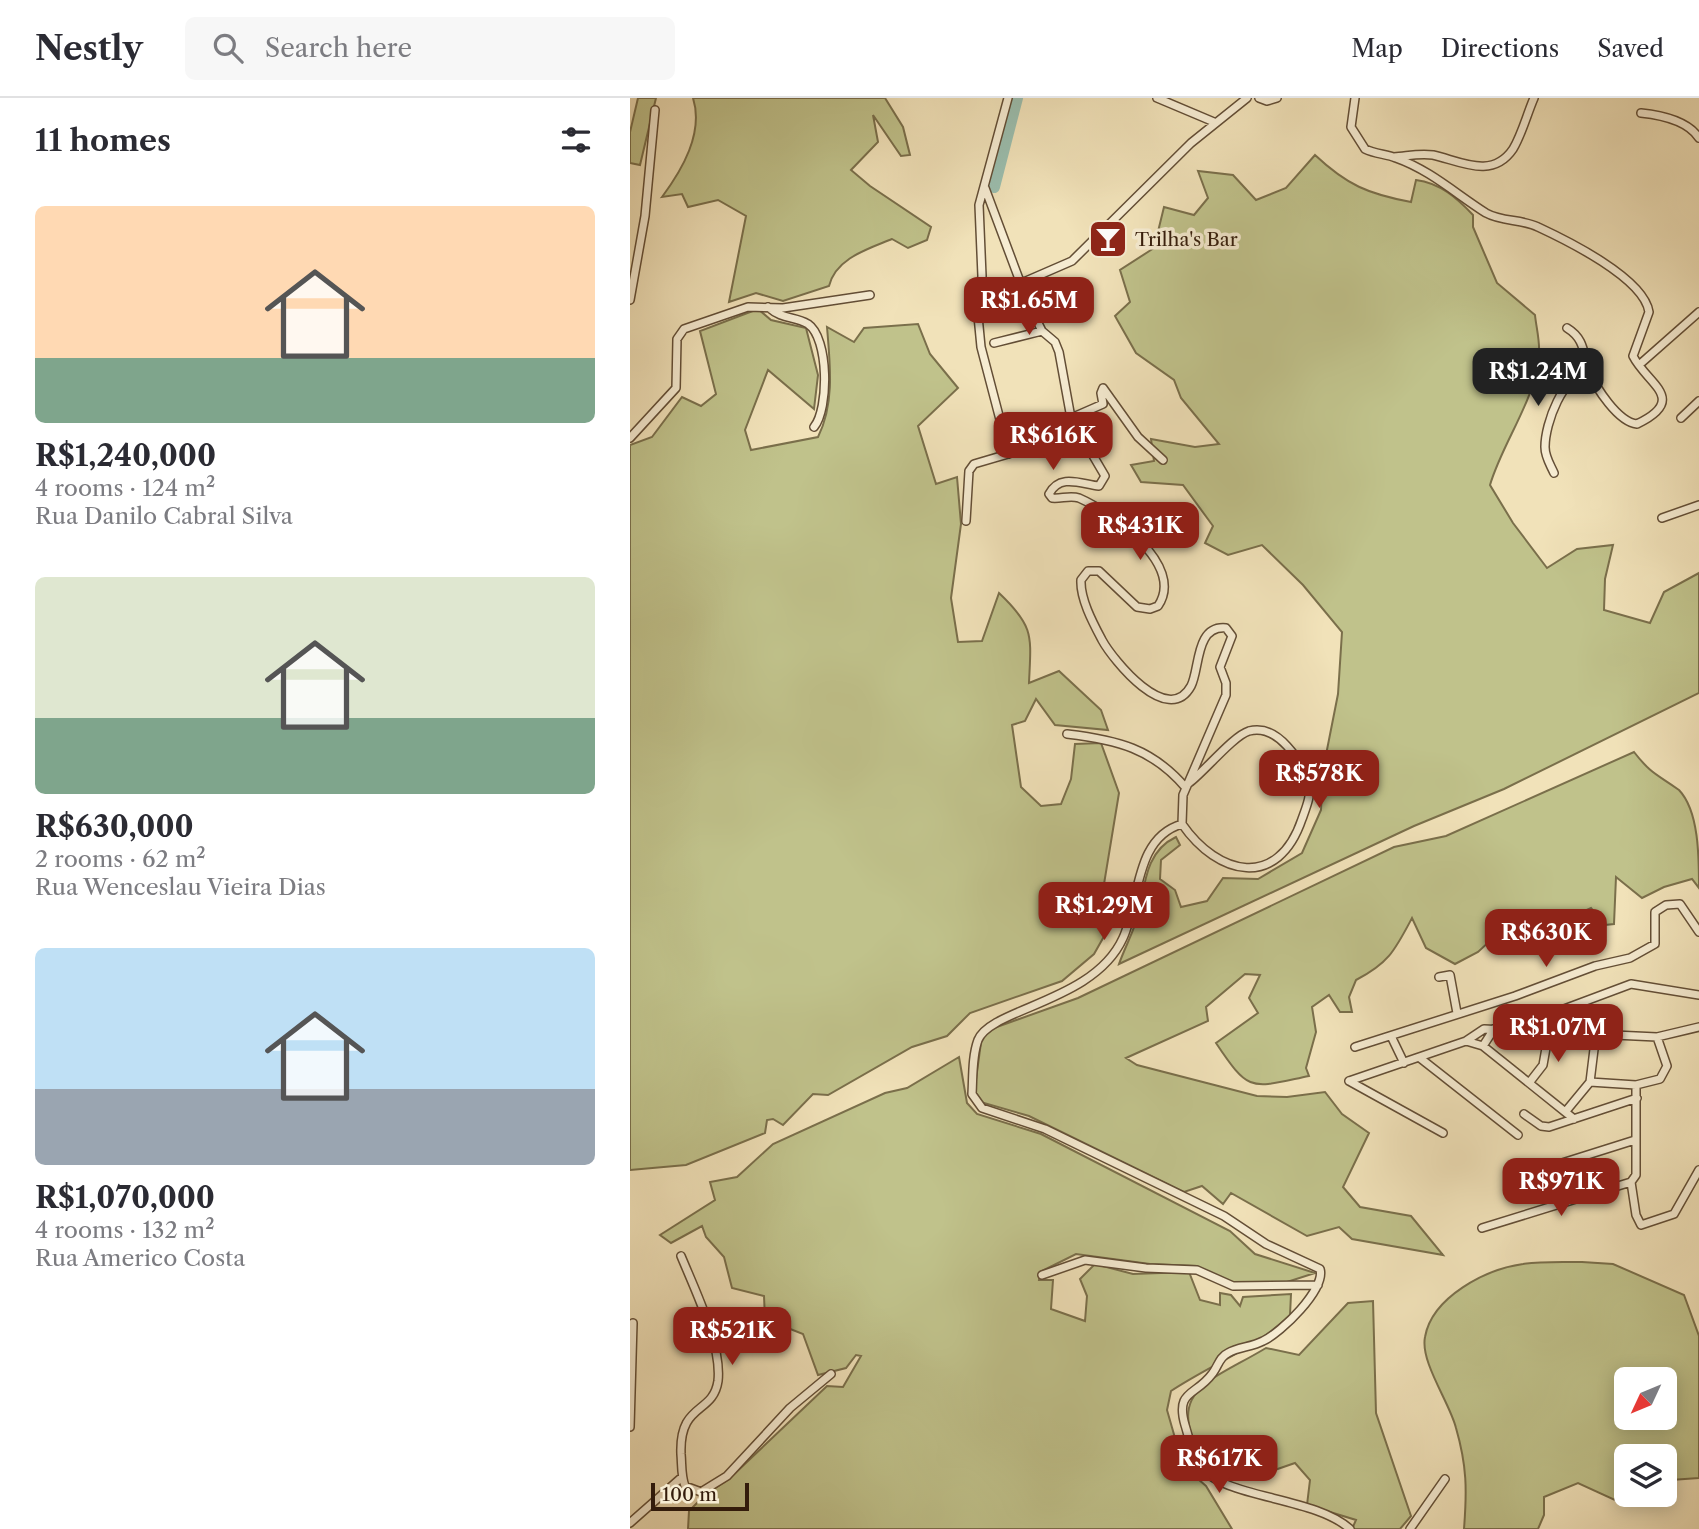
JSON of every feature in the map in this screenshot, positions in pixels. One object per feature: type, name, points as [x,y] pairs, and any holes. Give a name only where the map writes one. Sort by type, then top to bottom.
[{"type":"street","points":[[1008,98],[979,205],[982,276],[979,333],[1009,454]]},
{"type":"street","points":[[1157,98],[1214,122]]},
{"type":"street","points":[[1019,284],[1072,261],[1214,122],[1247,98]]},
{"type":"street","points":[[1259,98],[1267,101],[1278,98]]},
{"type":"street","points":[[1355,98],[1351,127],[1358,142],[1373,153],[1394,157],[1450,186],[1487,213],[1538,227],[1581,248],[1641,294],[1649,312],[1634,352],[1639,365],[1656,382],[1663,395],[1657,410],[1637,424],[1619,414],[1589,370],[1584,346],[1567,328]]},
{"type":"street","points":[[1394,157],[1416,153],[1476,168],[1499,162],[1513,149],[1534,98]]},
{"type":"street","points":[[630,300],[645,216],[655,110]]},
{"type":"street","points":[[1641,113],[1672,121],[1691,130],[1699,138]]},
{"type":"street","points":[[985,188],[1019,284],[1042,331],[1059,352],[1071,418],[1105,479],[1099,486],[1068,480],[1050,490],[1050,496],[1077,497],[1134,535],[1157,562],[1165,588],[1158,606],[1144,609],[1137,607],[1099,571],[1091,569],[1083,575],[1083,594],[1112,656],[1144,689],[1159,697],[1174,699],[1190,687],[1200,649],[1209,634],[1215,629],[1226,628],[1232,636],[1220,667],[1226,683],[1223,705],[1187,786],[1181,803],[1182,824],[1214,859],[1238,867],[1262,866],[1273,862],[1291,841],[1310,793],[1304,768],[1292,751],[1281,739],[1258,730],[1246,732],[1231,742],[1209,768],[1187,786]]},
{"type":"street","points":[[630,438],[676,388],[679,333],[748,307],[783,308],[870,295]]},
{"type":"street","points":[[768,307],[783,318],[807,323],[819,337],[825,380],[820,414],[814,427]]},
{"type":"street","points":[[1639,365],[1699,312]]},
{"type":"street","points":[[994,343],[1042,331]]},
{"type":"street","points":[[1554,472],[1545,448],[1552,411],[1575,377],[1589,370]]},
{"type":"street","points":[[1071,418],[1103,404],[1103,388],[1138,437],[1163,460]]},
{"type":"street","points":[[1681,418],[1699,401]]},
{"type":"street","points":[[966,522],[969,471],[979,461],[1009,454],[1075,427]]},
{"type":"street","points":[[1662,518],[1699,505]]},
{"type":"street","points":[[1067,734],[1105,739],[1154,758],[1187,786]]},
{"type":"street","points":[[1182,824],[1160,837],[1147,858],[1123,938],[1101,969],[1071,991],[986,1027],[975,1052],[972,1094],[982,1108],[1045,1129],[1224,1216],[1279,1251],[1314,1264],[1322,1275],[1302,1308],[1271,1336],[1223,1356],[1212,1376],[1187,1394],[1182,1412],[1194,1455],[1206,1473],[1238,1487],[1329,1514],[1350,1529]]},
{"type":"street","points":[[1355,1048],[1646,951],[1655,944],[1656,912],[1660,907],[1680,904],[1699,932]]},
{"type":"street","points":[[1439,977],[1449,974],[1457,1013]]},
{"type":"street","points":[[1522,1030],[1532,1021],[1631,984],[1699,995]]},
{"type":"street","points":[[1443,1133],[1349,1081],[1466,1041],[1476,1031],[1493,1028],[1657,1037],[1699,1027]]},
{"type":"street","points":[[1483,1046],[1493,1028]]},
{"type":"street","points":[[1529,1083],[1543,1065],[1549,1031]]},
{"type":"street","points":[[1566,1111],[1590,1082],[1596,1033]]},
{"type":"street","points":[[1391,1036],[1404,1062]]},
{"type":"street","points":[[1590,1082],[1636,1085],[1655,1082],[1666,1073],[1667,1066],[1657,1037]]},
{"type":"street","points":[[1466,1041],[1483,1046],[1574,1119]]},
{"type":"street","points":[[1420,1058],[1518,1135]]},
{"type":"street","points":[[1482,1228],[1631,1182],[1636,1175],[1636,1085]]},
{"type":"street","points":[[1524,1114],[1545,1128],[1637,1098]]},
{"type":"street","points":[[1562,1163],[1635,1140]]},
{"type":"street","points":[[1631,1182],[1641,1225],[1674,1214],[1699,1170]]},
{"type":"street","points":[[681,1256],[706,1320],[719,1373],[713,1395],[688,1418],[681,1432],[682,1477],[685,1486],[695,1491],[712,1488],[797,1402],[831,1374]]},
{"type":"street","points":[[1042,1275],[1085,1260],[1146,1268],[1193,1269],[1239,1287],[1318,1285]]},
{"type":"street","points":[[630,1427],[633,1323]]},
{"type":"street","points":[[630,1523],[682,1477]]},
{"type":"street","points":[[1410,1529],[1445,1479]]},
{"type":"green space","points":[[638,98],[656,98],[640,165],[630,163],[630,132]]},
{"type":"green space","points":[[693,98],[885,98],[903,127],[910,155],[901,156],[873,115],[878,142],[851,170],[931,227],[927,240],[908,248],[892,239],[873,247],[838,268],[829,286],[783,301],[756,293],[729,302],[746,216],[718,200],[688,207],[682,194],[662,197],[677,175],[693,138],[696,111]]},
{"type":"green space","points":[[1315,155],[1337,174],[1370,192],[1411,202],[1416,180],[1425,182],[1448,192],[1473,215],[1473,227],[1497,283],[1535,315],[1539,344],[1537,370],[1532,387],[1490,485],[1513,523],[1547,568],[1577,549],[1613,545],[1605,579],[1604,610],[1650,623],[1664,592],[1699,573],[1699,693],[1504,789],[1414,826],[1119,964],[1137,918],[1148,869],[1166,843],[1176,837],[1180,845],[1161,860],[1160,879],[1175,890],[1181,907],[1207,901],[1223,878],[1258,879],[1302,853],[1321,810],[1323,770],[1338,694],[1342,632],[1303,585],[1262,545],[1228,555],[1205,543],[1213,526],[1183,485],[1141,482],[1131,465],[1154,461],[1151,439],[1195,447],[1219,444],[1181,398],[1174,380],[1136,353],[1115,316],[1130,302],[1120,270],[1154,248],[1164,207],[1194,215],[1208,198],[1198,171],[1233,175],[1256,200],[1286,188]]},
{"type":"green space","points":[[758,309],[771,320],[806,328],[818,375],[814,409],[768,370],[745,430],[751,450],[818,437],[829,397],[827,327],[854,342],[864,328],[918,324],[930,354],[958,388],[918,426],[936,484],[957,477],[961,524],[951,598],[958,642],[982,641],[999,593],[1019,615],[1028,633],[1029,683],[1059,671],[1101,710],[1108,730],[1055,725],[1036,699],[1025,721],[1012,725],[1021,787],[1041,806],[1061,804],[1071,779],[1075,744],[1101,743],[1119,793],[1104,884],[1111,924],[1094,954],[1062,981],[970,1013],[947,1036],[912,1047],[828,1095],[813,1094],[783,1125],[773,1119],[767,1120],[765,1133],[686,1165],[630,1170],[630,445],[652,437],[682,397],[701,406],[716,394],[700,331]]},
{"type":"green space","points":[[1634,752],[1650,770],[1679,790],[1686,799],[1696,835],[1699,888],[1692,879],[1664,887],[1642,898],[1616,877],[1614,924],[1605,925],[1591,908],[1565,920],[1526,925],[1505,941],[1505,927],[1478,952],[1455,964],[1426,948],[1412,918],[1390,955],[1376,968],[1356,980],[1349,997],[1352,1012],[1340,1012],[1329,995],[1312,1007],[1316,1032],[1306,1068],[1309,1076],[1275,1083],[1254,1083],[1237,1071],[1216,1043],[1258,1013],[1249,998],[1260,975],[1245,974],[1206,1007],[1208,1021],[1126,1058],[1137,1065],[1257,1096],[1287,1097],[1325,1092],[1342,1114],[1369,1133],[1343,1187],[1360,1207],[1411,1216],[1443,1255],[1352,1239],[1339,1227],[1307,1236],[1231,1193],[1223,1204],[1202,1186],[1184,1192],[1029,1116],[977,1101],[974,1094],[982,1035],[994,1028],[1078,998],[1394,847],[1446,836]]},
{"type":"green space","points":[[959,1057],[967,1103],[977,1114],[1041,1134],[1230,1231],[1255,1254],[1315,1273],[1287,1282],[1233,1287],[1197,1266],[1150,1264],[1076,1254],[1040,1272],[1039,1280],[1053,1280],[1051,1309],[1085,1321],[1087,1296],[1080,1279],[1095,1264],[1133,1274],[1189,1272],[1200,1300],[1220,1305],[1220,1293],[1231,1295],[1240,1306],[1243,1297],[1291,1294],[1290,1315],[1277,1326],[1249,1346],[1171,1391],[1167,1410],[1183,1466],[1206,1486],[1232,1529],[688,1529],[689,1511],[706,1494],[729,1479],[827,1386],[843,1387],[861,1356],[856,1355],[846,1368],[818,1375],[803,1334],[765,1319],[764,1296],[732,1288],[724,1257],[706,1237],[702,1226],[671,1243],[660,1235],[715,1200],[710,1182],[737,1177],[773,1144],[885,1093],[907,1088]]},
{"type":"green space","points":[[1545,1262],[1613,1264],[1684,1295],[1699,1336],[1699,1478],[1677,1480],[1677,1444],[1614,1444],[1614,1500],[1578,1483],[1544,1497],[1544,1515],[1538,1529],[1464,1529],[1466,1490],[1460,1442],[1453,1418],[1427,1358],[1425,1337],[1438,1309],[1463,1287],[1508,1267]]},
{"type":"green space","points":[[1373,1301],[1376,1413],[1411,1516],[1400,1529],[1352,1529],[1356,1520],[1307,1505],[1310,1480],[1295,1463],[1246,1480],[1207,1468],[1194,1442],[1188,1421],[1190,1405],[1197,1392],[1209,1381],[1266,1348],[1299,1355],[1348,1303]]},
{"type":"waterway","points":[[994,187],[1017,98]]},
{"type":"place","name":"Trilha's Bar","points":[[1108,239]]}]
